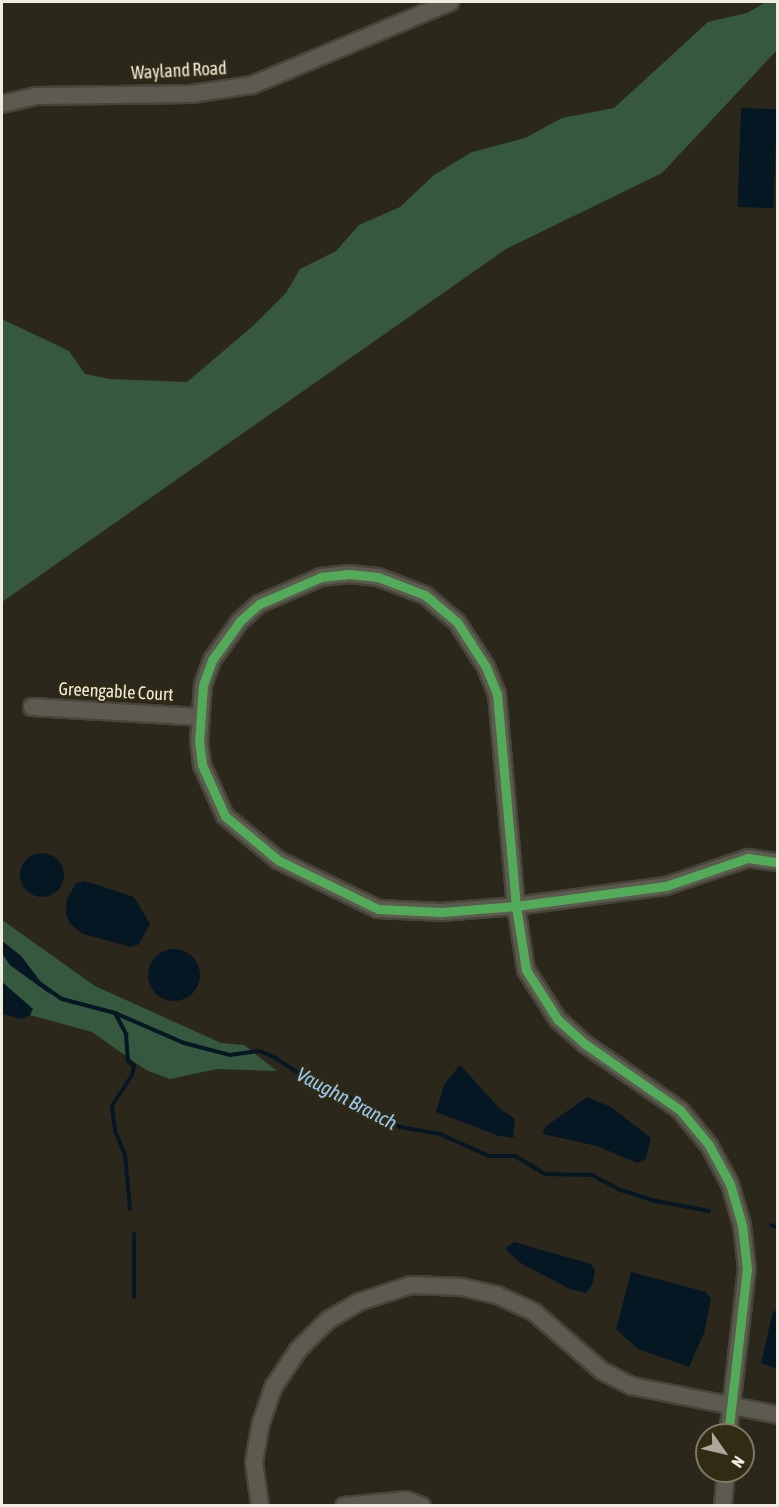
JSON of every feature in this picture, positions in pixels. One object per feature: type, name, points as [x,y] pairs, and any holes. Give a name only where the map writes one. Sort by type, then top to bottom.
[{"type":"street","name":"Wayland Road","points":[[2,105],[37,96],[192,94],[252,85],[450,2]]},
{"type":"street","points":[[728,1423],[747,1269],[742,1226],[730,1184],[709,1145],[680,1110],[585,1044],[558,1020],[526,970],[516,906],[497,694],[472,642],[457,622],[425,595],[378,577],[349,574],[321,577],[278,592],[259,604],[226,639],[203,685],[199,717],[202,765],[225,816],[278,861],[378,909],[441,912],[516,906],[632,892],[748,858],[777,862]]},
{"type":"street","name":"Greengable Court","points":[[32,707],[199,717]]},
{"type":"street","points":[[260,1506],[254,1462],[261,1423],[274,1386],[298,1350],[327,1320],[359,1302],[411,1286],[462,1287],[497,1295],[534,1312],[602,1371],[632,1386],[777,1414]]},
{"type":"street","points":[[723,1506],[725,1483]]},
{"type":"street","points":[[344,1506],[406,1500],[422,1506]]},
{"type":"green space","points":[[766,2],[777,2],[777,50],[662,173],[506,249],[2,602],[2,319],[69,351],[85,374],[110,379],[187,382],[254,325],[286,293],[300,269],[336,251],[359,225],[400,207],[434,175],[472,152],[525,138],[562,118],[614,108],[708,22],[747,13]]},
{"type":"green space","points":[[2,920],[95,986],[221,1043],[244,1045],[277,1071],[217,1069],[170,1079],[146,1070],[92,1032],[30,1015],[32,1009],[2,982],[2,953],[10,965],[48,992],[21,956],[2,941]]},
{"type":"water","points":[[741,108],[777,109],[774,208],[738,207]]},
{"type":"water","points":[[42,853],[51,854],[58,859],[63,866],[63,884],[58,891],[51,896],[42,897],[33,896],[26,891],[21,884],[20,875],[21,866],[26,859],[33,854]]},
{"type":"water","points":[[85,881],[134,897],[150,924],[139,944],[131,947],[83,934],[70,924],[66,915],[67,899],[76,883]]},
{"type":"water","points":[[2,941],[21,956],[50,994],[10,965],[2,953]]},
{"type":"water","points":[[174,949],[188,953],[196,961],[200,975],[196,989],[188,997],[174,1001],[160,997],[152,989],[148,975],[152,961],[160,953]]},
{"type":"water","points":[[2,982],[33,1009],[30,1015],[22,1019],[2,1014]]},
{"type":"water","points":[[460,1065],[500,1109],[515,1119],[513,1138],[499,1136],[436,1112],[444,1085]]},
{"type":"water","points":[[587,1097],[611,1107],[651,1138],[646,1159],[637,1163],[597,1146],[542,1134],[546,1126]]},
{"type":"water","points":[[514,1242],[591,1264],[595,1271],[592,1285],[586,1293],[570,1289],[522,1264],[505,1249]]},
{"type":"water","points":[[631,1272],[706,1292],[711,1299],[704,1333],[689,1367],[638,1349],[616,1329]]},
{"type":"water","points":[[773,1311],[777,1312],[777,1369],[761,1363]]},
{"type":"waterway","name":"Vaughn Branch","points":[[39,983],[62,999],[115,1013],[184,1043],[230,1055],[259,1051],[272,1056],[322,1088],[356,1100],[400,1127],[440,1134],[489,1156],[515,1156],[545,1174],[592,1175],[618,1189],[656,1201],[709,1211]]},
{"type":"waterway","points":[[115,1013],[126,1034],[128,1061],[134,1066],[132,1075],[112,1106],[115,1131],[125,1154],[130,1209]]},
{"type":"waterway","name":"Vaughn Branch","points":[[771,1225],[778,1228]]},
{"type":"waterway","points":[[134,1234],[134,1297]]},
{"type":"cycle path","points":[[349,574],[378,577],[425,595],[457,622],[486,667],[497,694],[516,906],[441,912],[378,909],[278,860],[225,816],[202,765],[199,742],[203,685],[212,660],[240,621],[259,604],[321,577],[349,574]]},
{"type":"cycle path","points":[[729,1423],[747,1269],[742,1225],[730,1184],[709,1145],[680,1110],[585,1044],[558,1020],[526,970],[516,906],[666,886],[748,858],[778,862]]}]
